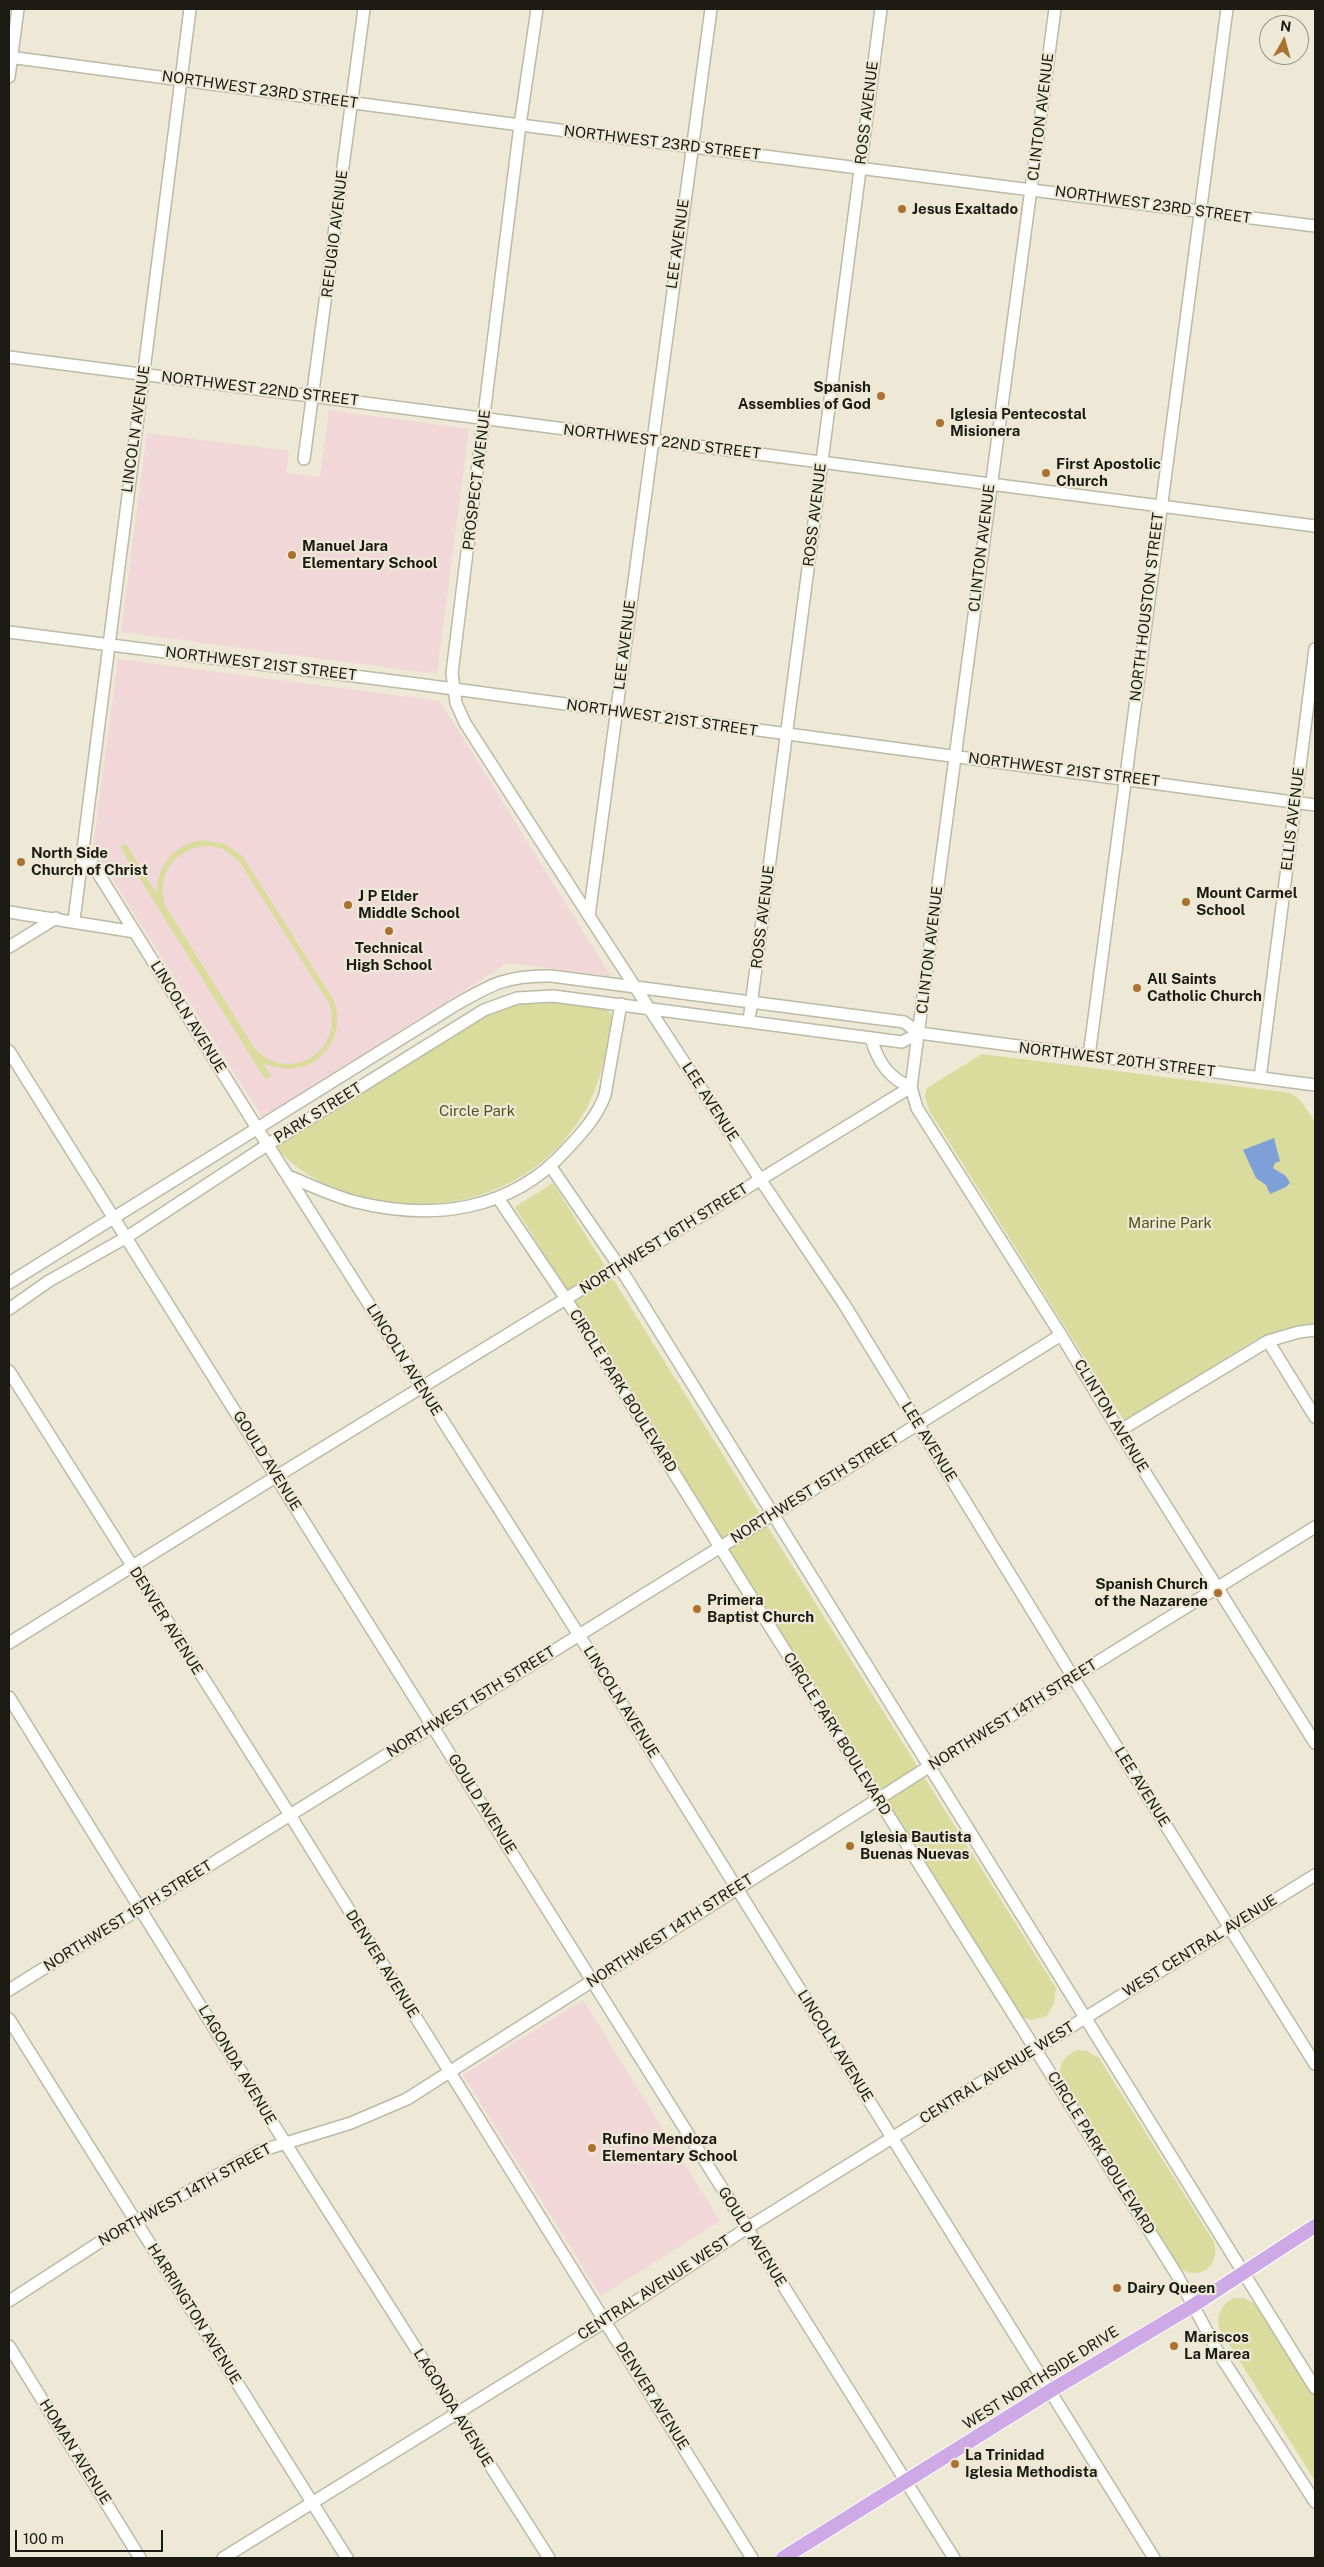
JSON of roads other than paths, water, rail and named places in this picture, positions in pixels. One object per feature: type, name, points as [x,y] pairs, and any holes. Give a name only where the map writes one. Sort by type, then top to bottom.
[{"type":"main road","name":"WEST NORTHSIDE DRIVE","points":[[783,2558],[1050,2391],[1194,2305],[1315,2226]]},
{"type":"street","points":[[9,77],[10,57],[18,9]]},
{"type":"street","name":"LINCOLN AVENUE","points":[[74,920],[107,644],[144,374],[190,9]]},
{"type":"street","name":"REFUGIO AVENUE","points":[[304,459],[364,9]]},
{"type":"street","name":"PROSPECT AVENUE","points":[[537,9],[520,125],[452,673],[456,703],[465,723],[589,916]]},
{"type":"street","name":"LEE AVENUE","points":[[711,9],[589,916],[633,986],[651,1009],[760,1179],[844,1304],[1073,1677],[1315,2064]]},
{"type":"street","name":"ROSS AVENUE","points":[[749,1021],[881,9]]},
{"type":"street","name":"CLINTON AVENUE","points":[[1055,9],[990,484],[956,756],[911,1087],[917,1108],[1062,1335],[1119,1432],[1315,1743]]},
{"type":"street","name":"NORTH HOUSTON STREET","points":[[1089,1056],[1227,9]]},
{"type":"street","name":"NORTHWEST 23RD STREET","points":[[10,57],[520,125],[1315,226]]},
{"type":"street","name":"NORTHWEST 22ND STREET","points":[[9,357],[652,442],[1315,526]]},
{"type":"street","name":"NORTHWEST 21ST STREET","points":[[9,632],[1315,804]]},
{"type":"street","name":"ELLIS AVENUE","points":[[1260,1078],[1315,649]]},
{"type":"street","name":"LINCOLN AVENUE","points":[[82,849],[267,1145],[579,1635],[1154,2558]]},
{"type":"street","points":[[9,912],[74,920],[135,932]]},
{"type":"street","points":[[9,947],[56,918]]},
{"type":"street","name":"PARK STREET","points":[[9,1283],[452,1007],[498,982],[527,976],[551,976],[633,986]]},
{"type":"street","name":"NORTHWEST 20TH STREET","points":[[633,986],[904,1022],[919,1033],[1312,1085]]},
{"type":"street","name":"PARK STREET","points":[[9,1309],[49,1281],[127,1238],[267,1145],[467,1020],[500,1002],[532,996],[553,996],[651,1009]]},
{"type":"street","points":[[288,1176],[342,1198],[391,1208],[459,1208],[498,1198],[518,1189],[551,1167],[581,1134],[601,1107],[605,1095],[621,1004]]},
{"type":"street","name":"NORTHWEST 20TH STREET","points":[[651,1009],[902,1042],[919,1033]]},
{"type":"street","points":[[871,1038],[874,1050],[891,1077],[911,1087]]},
{"type":"street","name":"GOULD AVENUE","points":[[9,1051],[954,2558]]},
{"type":"street","points":[[1312,1085],[1315,1097]]},
{"type":"street","name":"NORTHWEST 16TH STREET","points":[[9,1643],[277,1476],[911,1087]]},
{"type":"street","points":[[551,1167],[618,1266],[1315,2388]]},
{"type":"street","name":"CIRCLE PARK BOULEVARD","points":[[498,1198],[566,1299],[1194,2305],[1218,2352],[1315,2502]]},
{"type":"street","points":[[1119,1432],[1268,1341],[1299,1332],[1315,1330]]},
{"type":"street","name":"NORTHWEST 15TH STREET","points":[[9,1990],[1062,1335]]},
{"type":"street","points":[[1268,1341],[1315,1417]]},
{"type":"street","name":"DENVER AVENUE","points":[[9,1371],[290,1815],[752,2558]]},
{"type":"street","name":"NORTHWEST 14TH STREET","points":[[9,2301],[135,2221],[260,2150],[351,2123],[406,2099],[736,1888],[1315,1527]]},
{"type":"street","name":"LAGONDA AVENUE","points":[[9,1697],[284,2142],[549,2558]]},
{"type":"street","name":"WEST CENTRAL AVENUE","points":[[1085,2018],[1315,1875]]},
{"type":"street","name":"CENTRAL AVENUE WEST","points":[[223,2558],[606,2321],[747,2228],[1085,2018]]},
{"type":"street","name":"HARRINGTON AVENUE","points":[[9,2019],[347,2558]]},
{"type":"street","name":"HOMAN AVENUE","points":[[9,2346],[140,2558]]},
{"type":"water","points":[[1274,1138],[1280,1161],[1275,1163],[1273,1168],[1286,1176],[1290,1183],[1286,1187],[1270,1194],[1266,1185],[1256,1178],[1243,1150]]},
{"type":"place","name":"Jesus Exaltado","points":[[902,209]]},
{"type":"place","name":"Spanish Assemblies of God","points":[[881,396]]},
{"type":"place","name":"Iglesia Pentecostal Misionera","points":[[940,423]]},
{"type":"place","name":"First Apostolic Church","points":[[1046,473]]},
{"type":"place","name":"Manuel Jara Elementary School","points":[[292,555]]},
{"type":"place","name":"North Side Church of Christ","points":[[21,862]]},
{"type":"place","name":"Mount Carmel School","points":[[1186,902]]},
{"type":"place","name":"J P Elder Middle School","points":[[348,905]]},
{"type":"place","name":"Technical High School","points":[[389,931]]},
{"type":"place","name":"All Saints Catholic Church","points":[[1137,988]]},
{"type":"place","name":"Spanish Church of the Nazarene","points":[[1218,1593]]},
{"type":"place","name":"Primera Baptist Church","points":[[697,1609]]},
{"type":"place","name":"Iglesia Bautista Buenas Nuevas","points":[[850,1846]]},
{"type":"place","name":"Rufino Mendoza Elementary School","points":[[592,2148]]},
{"type":"place","name":"Dairy Queen","points":[[1117,2288]]},
{"type":"place","name":"Mariscos La Marea","points":[[1174,2346]]},
{"type":"place","name":"La Trinidad Iglesia Methodista","points":[[955,2464]]},
{"type":"park label","name":"Circle Park","points":[[477,1111]]},
{"type":"park label","name":"Marine Park","points":[[1170,1223]]}]
